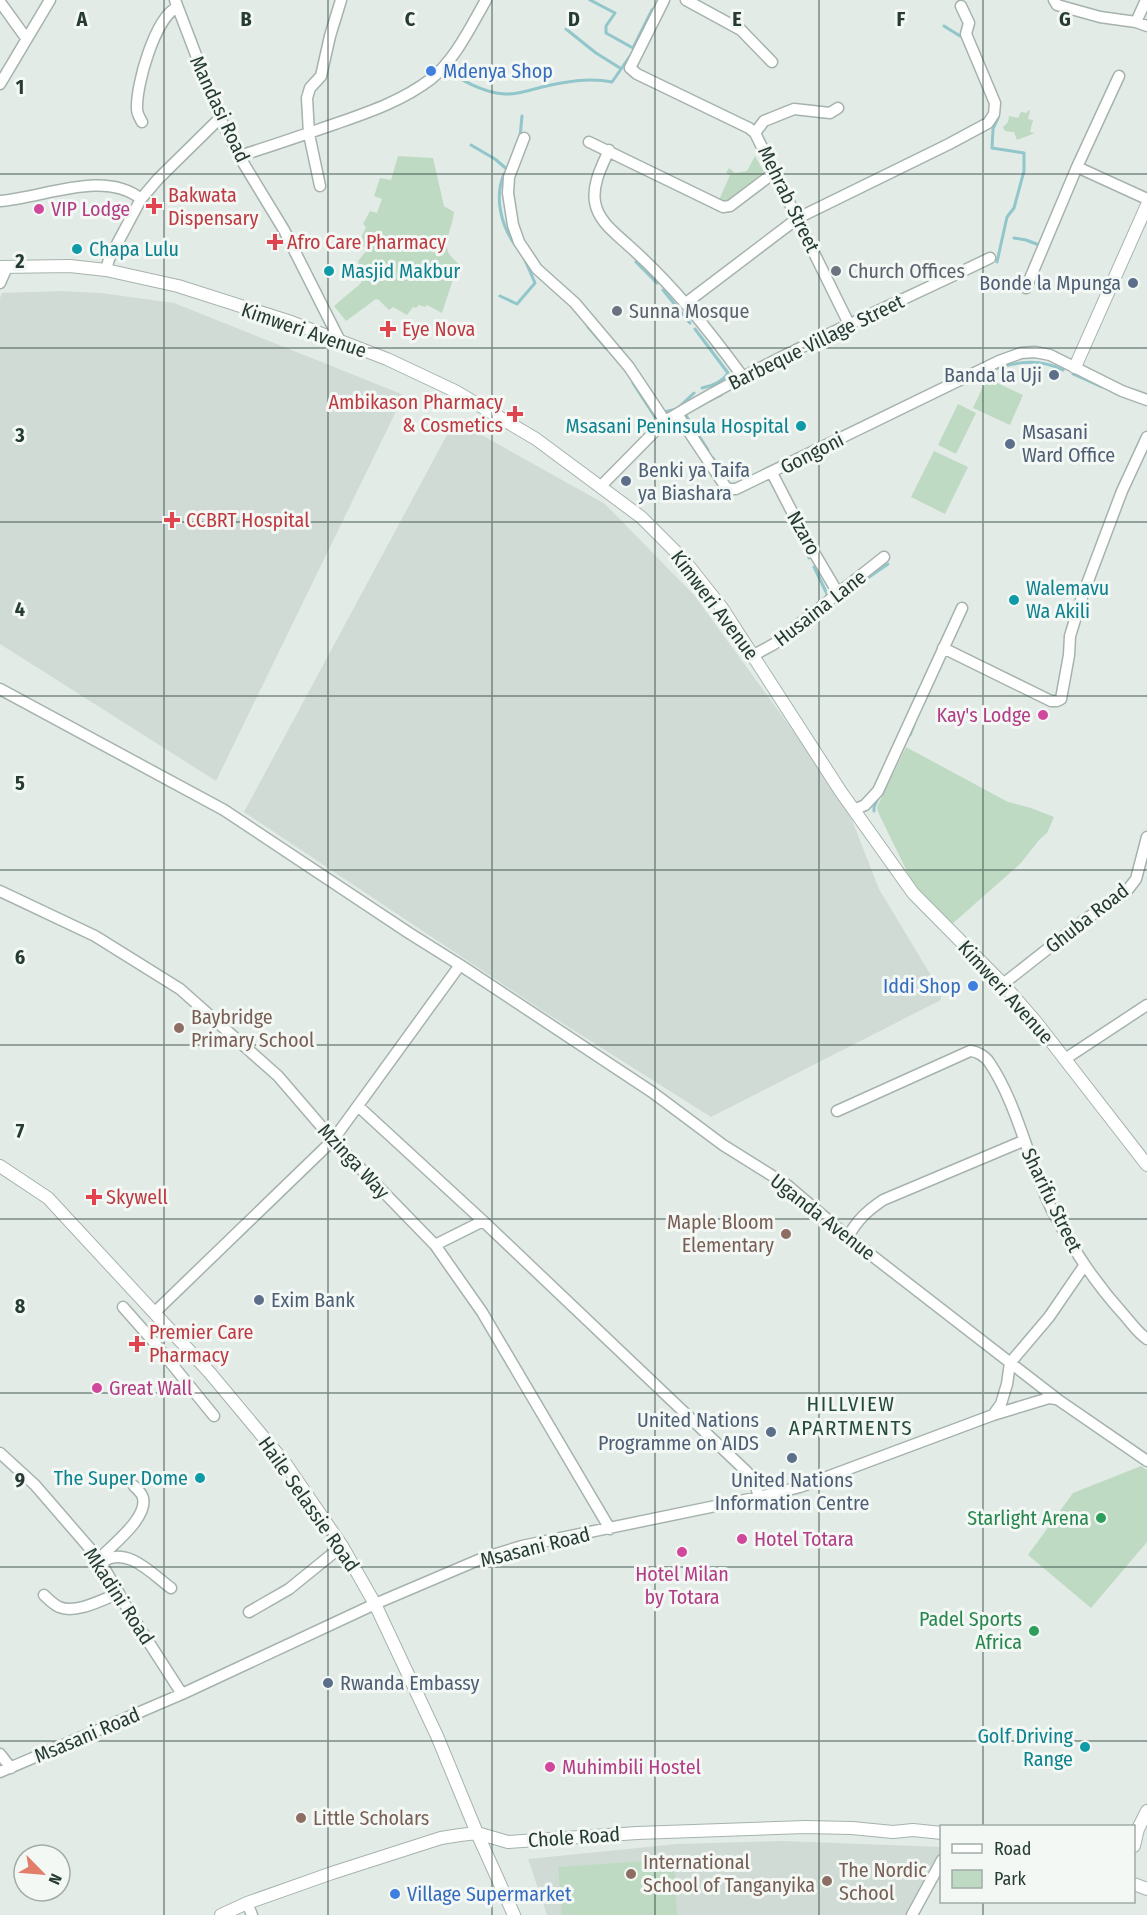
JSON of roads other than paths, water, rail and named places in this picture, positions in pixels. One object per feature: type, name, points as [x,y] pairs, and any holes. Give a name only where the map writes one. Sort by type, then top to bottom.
[{"type":"street","points":[[0,84],[50,0]]},
{"type":"street","points":[[320,186],[309,134],[306,98],[310,88],[321,76],[341,0]]},
{"type":"street","points":[[239,156],[309,134],[391,104],[430,80],[461,44],[486,0]]},
{"type":"street","name":"Mehrab Street","points":[[664,0],[630,68],[637,74],[755,133],[850,326]]},
{"type":"street","points":[[686,0],[741,30],[772,62]]},
{"type":"street","points":[[1054,0],[1057,5],[1100,17],[1142,24],[1146,0]]},
{"type":"street","points":[[0,2],[26,38]]},
{"type":"street","points":[[142,122],[137,109],[144,61],[168,13],[176,4]]},
{"type":"street","name":"Mandasi Road","points":[[176,4],[220,118],[239,156],[284,230],[340,341]]},
{"type":"street","points":[[686,303],[798,218],[949,144],[992,119],[996,108],[995,103],[966,34],[969,23],[961,6]]},
{"type":"street","points":[[1026,288],[1077,167],[1119,76]]},
{"type":"street","points":[[755,133],[764,121],[795,109],[830,112],[838,108]]},
{"type":"street","points":[[106,270],[109,259],[141,200],[158,179],[220,118]]},
{"type":"street","points":[[524,138],[509,177],[508,194],[509,210],[519,242],[537,269],[575,303],[629,367],[665,421]]},
{"type":"street","points":[[589,142],[723,207],[730,206],[775,172]]},
{"type":"street","points":[[609,150],[598,175],[594,192],[600,218],[649,263],[686,303],[742,376]]},
{"type":"street","points":[[1077,167],[1147,199]]},
{"type":"street","points":[[0,201],[30,198],[69,188],[107,186],[123,189],[141,200]]},
{"type":"street","points":[[1147,205],[1075,367],[1122,391],[1147,400]]},
{"type":"street","name":"Barbeque Village Street","points":[[677,414],[742,376],[990,258]]},
{"type":"street","name":"Kimweri Avenue","points":[[4,267],[70,266],[106,270],[178,286],[291,322],[387,359],[455,391],[536,439],[641,517],[703,582],[854,810],[913,893],[1003,984],[1065,1059],[1147,1165]]},
{"type":"street","points":[[0,283],[4,267]]},
{"type":"street","name":"Gongoni","points":[[677,414],[728,489],[744,486],[988,366],[1022,353],[1035,352],[1050,355],[1075,367]]},
{"type":"street","points":[[600,486],[665,421],[677,414]]},
{"type":"street","points":[[943,648],[1051,701],[1061,699],[1069,656],[1070,636],[1082,597],[1115,510],[1147,437]]},
{"type":"street","name":"Nzaro","points":[[772,473],[838,593]]},
{"type":"street","name":"Husaina Lane","points":[[754,656],[774,644],[884,558]]},
{"type":"street","points":[[854,810],[865,805],[878,791],[962,608]]},
{"type":"street","name":"Uganda Avenue","points":[[0,689],[224,810],[652,1092],[723,1145],[787,1185],[848,1237],[1057,1399],[1147,1461]]},
{"type":"street","name":"Ghuba Road","points":[[1003,984],[1083,921],[1126,892],[1136,879],[1147,837]]},
{"type":"street","name":"Mzinga Way","points":[[0,891],[95,936],[180,989],[278,1076],[333,1140],[435,1245],[482,1312],[610,1529]]},
{"type":"street","points":[[154,1313],[333,1140],[460,965]]},
{"type":"street","points":[[1065,1059],[1147,1005]]},
{"type":"street","name":"Sharifu Street","points":[[837,1111],[970,1051],[975,1051],[988,1060],[1011,1106],[1053,1212],[1084,1266],[1147,1339]]},
{"type":"street","name":"Mzinga Way","points":[[359,1107],[483,1221],[746,1471],[754,1480],[759,1497]]},
{"type":"street","points":[[848,1237],[856,1221],[883,1200],[1023,1141]]},
{"type":"street","name":"Haile Selassie Road","points":[[0,1166],[48,1198],[210,1373],[285,1462],[342,1546],[375,1604],[437,1736],[514,1915]]},
{"type":"street","points":[[435,1245],[483,1221]]},
{"type":"street","points":[[993,1415],[1001,1404],[1011,1363],[1049,1317],[1084,1266]]},
{"type":"street","points":[[123,1307],[214,1416]]},
{"type":"street","name":"Msasani Road","points":[[5,1770],[182,1694],[375,1604],[502,1551],[800,1487],[993,1415],[1049,1398],[1057,1399]]},
{"type":"street","name":"Mkadini Road","points":[[0,1453],[35,1485],[100,1561],[182,1694]]},
{"type":"street","points":[[100,1561],[138,1519],[143,1496],[134,1486]]},
{"type":"street","points":[[249,1612],[289,1589],[342,1546]]},
{"type":"street","points":[[100,1561],[109,1558],[130,1558],[171,1588]]},
{"type":"street","points":[[44,1595],[56,1606],[68,1609],[118,1593]]},
{"type":"street","points":[[0,1754],[5,1770]]},
{"type":"street","points":[[1135,1842],[1138,1829],[1147,1811]]},
{"type":"street","name":"Chole Road","points":[[221,1915],[249,1909],[441,1838],[477,1833],[508,1842],[637,1833],[759,1828],[852,1828],[940,1833]]},
{"type":"street","points":[[912,1915],[940,1864]]},
{"type":"waterway","points":[[590,0],[615,13],[606,26],[606,33],[633,48]]},
{"type":"waterway","points":[[445,68],[473,85],[505,94],[577,81],[612,82],[635,49],[633,48],[652,10],[656,7]]},
{"type":"waterway","points":[[944,26],[960,36]]},
{"type":"waterway","points":[[566,29],[596,53],[620,68]]},
{"type":"waterway","points":[[997,262],[1007,217],[1014,208],[1024,171],[1024,153],[992,148],[993,129],[998,118],[998,110]]},
{"type":"waterway","points":[[520,137],[522,116]]},
{"type":"waterway","points":[[471,145],[495,159],[509,171]]},
{"type":"waterway","points":[[508,174],[504,174],[499,201],[506,229],[515,245]]},
{"type":"waterway","points":[[1014,238],[1039,245]]},
{"type":"waterway","points":[[500,296],[517,304],[535,283],[524,258]]},
{"type":"waterway","points":[[636,262],[657,283]]},
{"type":"waterway","points":[[663,290],[690,323]]},
{"type":"waterway","points":[[588,327],[607,349]]},
{"type":"waterway","points":[[695,329],[728,373],[717,383],[702,388]]},
{"type":"waterway","points":[[994,369],[1029,362],[1046,364],[1063,370]]},
{"type":"waterway","points":[[1073,374],[1102,387]]},
{"type":"waterway","points":[[633,383],[655,417]]},
{"type":"waterway","points":[[664,412],[677,409],[694,393]]},
{"type":"waterway","points":[[709,401],[721,395]]},
{"type":"waterway","points":[[687,413],[685,414],[708,450]]},
{"type":"waterway","points":[[713,458],[718,467]]},
{"type":"waterway","points":[[803,543],[809,558]]},
{"type":"waterway","points":[[856,586],[888,564]]},
{"type":"waterway","points":[[814,567],[827,594]]},
{"type":"waterway","points":[[910,735],[914,725]]},
{"type":"waterway","points":[[874,811],[879,796]]},
{"type":"place","name":"Mdenya Shop","points":[[431,71]]},
{"type":"place","name":"Bakwata Dispensary","points":[[154,206]]},
{"type":"place","name":"VIP Lodge","points":[[39,209]]},
{"type":"place","name":"Afro Care Pharmacy","points":[[275,242]]},
{"type":"place","name":"Chapa Lulu","points":[[77,249]]},
{"type":"place","name":"Masjid Makbur","points":[[329,271]]},
{"type":"place","name":"Church Offices","points":[[836,271]]},
{"type":"place","name":"Bonde la Mpunga","points":[[1133,283]]},
{"type":"place","name":"Sunna Mosque","points":[[617,311]]},
{"type":"place","name":"Eye Nova","points":[[388,329]]},
{"type":"place","name":"Banda la Uji","points":[[1054,375]]},
{"type":"place","name":"Ambikason Pharmacy & Cosmetics","points":[[515,414]]},
{"type":"place","name":"Msasani Peninsula Hospital","points":[[801,426]]},
{"type":"place","name":"Msasani Ward Office","points":[[1010,444]]},
{"type":"place","name":"Benki ya Taifa ya Biashara","points":[[626,481]]},
{"type":"place","name":"CCBRT Hospital","points":[[172,520]]},
{"type":"place","name":"Walemavu Wa Akili","points":[[1014,600]]},
{"type":"place","name":"Kay's Lodge","points":[[1043,715]]},
{"type":"place","name":"Iddi Shop","points":[[973,986]]},
{"type":"place","name":"Baybridge Primary School","points":[[179,1028]]},
{"type":"place","name":"Skywell","points":[[94,1197]]},
{"type":"place","name":"Maple Bloom Elementary","points":[[786,1234]]},
{"type":"place","name":"Exim Bank","points":[[259,1300]]},
{"type":"place","name":"Premier Care Pharmacy","points":[[137,1344]]},
{"type":"place","name":"Great Wall","points":[[97,1388]]},
{"type":"place","name":"United Nations Programme on AIDS","points":[[771,1432]]},
{"type":"place","name":"United Nations Information Centre","points":[[792,1458]]},
{"type":"place","name":"The Super Dome","points":[[200,1478]]},
{"type":"place","name":"Starlight Arena","points":[[1101,1518]]},
{"type":"place","name":"Hotel Totara","points":[[742,1539]]},
{"type":"place","name":"Hotel Milan by Totara","points":[[682,1552]]},
{"type":"place","name":"Padel Sports Africa","points":[[1034,1631]]},
{"type":"place","name":"Rwanda Embassy","points":[[328,1683]]},
{"type":"place","name":"Golf Driving Range","points":[[1085,1747]]},
{"type":"place","name":"Muhimbili Hostel","points":[[550,1767]]},
{"type":"place","name":"Little Scholars","points":[[301,1818]]},
{"type":"place","name":"International School of Tanganyika","points":[[631,1874]]},
{"type":"place","name":"The Nordic School","points":[[827,1881]]},
{"type":"place","name":"Village Supermarket","points":[[395,1894]]},
{"type":"district","name":"HILLVIEW APARTMENTS","points":[[851,1416]]}]
